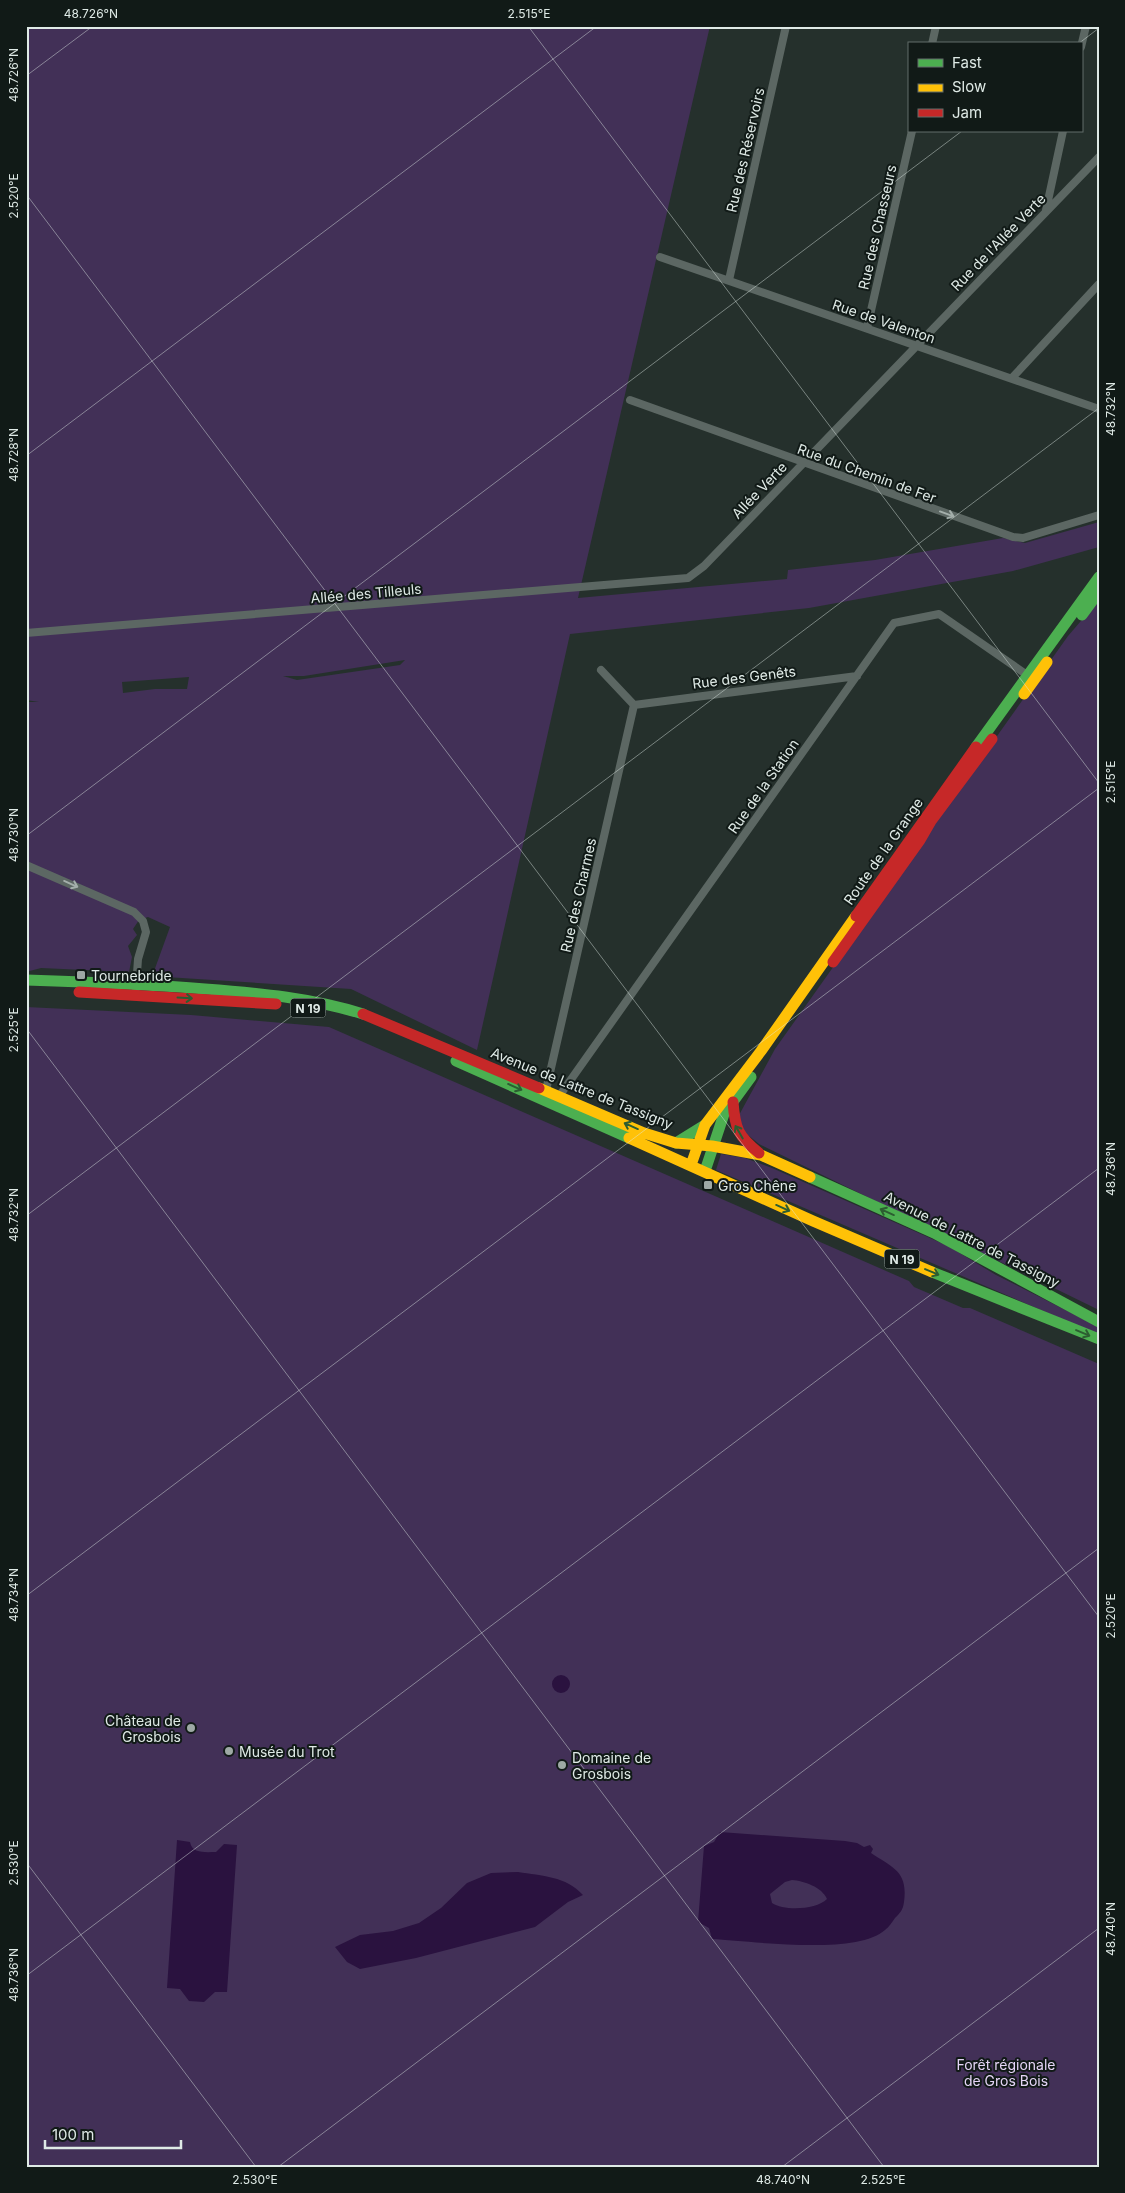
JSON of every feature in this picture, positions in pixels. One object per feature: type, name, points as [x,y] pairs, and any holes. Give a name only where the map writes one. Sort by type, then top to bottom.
[{"type":"main road","name":"Route de la Grange","points":[[692,1165],[705,1124],[729,1100],[920,840],[930,821],[1031,678],[1099,577]]},
{"type":"main road","name":"Route de la Grange","points":[[1031,678],[1099,592]]},
{"type":"main road","name":"Avenue de Lattre de Tassigny","points":[[26,980],[136,990],[251,992],[303,999],[374,1016],[644,1132],[676,1142],[761,1155],[934,1233],[1099,1322]]},
{"type":"main road","name":"N 19","points":[[26,989],[136,990],[268,1003],[318,1010],[357,1020],[692,1165],[805,1218],[1099,1339]]},
{"type":"main road","name":"Route de la Grange","points":[[705,1171],[729,1100]]},
{"type":"main road","points":[[729,1100],[736,1130],[744,1141],[761,1155]]},
{"type":"main road","points":[[676,1142],[705,1124]]},
{"type":"street","name":"Rue des Réservoirs","points":[[729,280],[786,26]]},
{"type":"street","points":[[932,42],[936,26]]},
{"type":"street","points":[[1082,43],[1086,26]]},
{"type":"street","name":"Rue des Chasseurs","points":[[867,328],[912,132]]},
{"type":"street","points":[[1046,211],[1063,132]]},
{"type":"street","name":"Rue de l'Allée Verte","points":[[916,346],[1046,211],[1097,162]]},
{"type":"street","name":"Rue de Valenton","points":[[660,257],[1099,409]]},
{"type":"street","points":[[1012,378],[1099,284]]},
{"type":"street","name":"Allée Verte","points":[[704,566],[802,462],[916,346]]},
{"type":"street","name":"Rue du Chemin de Fer","points":[[630,400],[1013,537],[1023,538],[1099,515]]},
{"type":"street","name":"Allée des Tilleuls","points":[[26,633],[685,579],[693,576],[704,566]]},
{"type":"street","name":"Rue de la Station","points":[[560,1095],[894,623],[939,614],[1031,678]]},
{"type":"street","points":[[601,670],[634,705]]},
{"type":"street","name":"Rue des Genêts","points":[[634,705],[857,676]]},
{"type":"street","name":"Rue des Charmes","points":[[546,1090],[634,705]]},
{"type":"street","points":[[26,864],[134,912],[139,916],[146,932],[138,959],[136,990]]},
{"type":"green space","points":[[26,26],[710,26],[578,598],[787,579],[788,570],[875,560],[1003,538],[1025,543],[1099,522],[1099,547],[1013,571],[809,608],[570,634],[477,1050],[351,989],[166,977],[153,974],[170,927],[148,917],[139,920],[133,929],[137,935],[128,946],[132,957],[129,972],[41,968],[26,972],[26,702],[39,702],[26,700]],"holes":[[[405,660],[400,665],[297,680],[283,676],[304,676]],[[189,677],[187,689],[155,689],[123,693],[122,682]]]},
{"type":"green space","points":[[1099,600],[1099,1310],[759,1144],[742,1130],[738,1117],[775,1049],[1068,636]]},
{"type":"green space","name":"Domaine de Grosbois","points":[[26,1007],[191,1015],[329,1027],[909,1281],[914,1287],[963,1308],[970,1308],[1099,1364],[1099,2167],[26,2167]]},
{"type":"green space","points":[[721,1154],[745,1158],[772,1168],[948,1246],[996,1275],[1099,1327],[1099,1335],[716,1170]]},
{"type":"shaded area","points":[[557,1675],[565,1675],[570,1680],[568,1691],[557,1693],[552,1688],[552,1680]]},
{"type":"shaded area","points":[[720,1832],[845,1841],[857,1843],[864,1847],[870,1845],[873,1849],[871,1853],[893,1867],[901,1877],[905,1892],[903,1907],[885,1930],[871,1938],[851,1943],[803,1945],[712,1939],[709,1928],[698,1922],[704,1846],[714,1842]],"holes":[[[797,1881],[817,1888],[827,1899],[822,1903],[800,1908],[777,1906],[772,1903],[770,1894],[785,1882]]]},
{"type":"shaded area","points":[[177,1840],[190,1842],[194,1849],[204,1852],[216,1852],[224,1844],[237,1845],[227,1992],[215,1992],[204,2002],[189,2001],[180,1989],[167,1988]]},
{"type":"shaded area","points":[[518,1872],[561,1880],[583,1895],[568,1902],[535,1927],[416,1958],[360,1969],[347,1962],[335,1947],[360,1935],[393,1931],[419,1923],[441,1908],[467,1883],[491,1873]]},
{"type":"traffic: fast","points":[[976,747],[1099,577]]},
{"type":"traffic: fast","points":[[1082,615],[1099,592]]},
{"type":"traffic: fast","points":[[26,980],[138,984],[245,992],[305,1000],[363,1014]]},
{"type":"traffic: fast","points":[[456,1061],[629,1138]]},
{"type":"traffic: fast","points":[[705,1171],[724,1114],[751,1077]]},
{"type":"traffic: fast","points":[[676,1143],[705,1125]]},
{"type":"traffic: fast","points":[[810,1177],[934,1233],[1099,1322]]},
{"type":"traffic: fast","points":[[932,1272],[1099,1339]]},
{"type":"traffic: slow","points":[[1024,694],[1047,662]]},
{"type":"traffic: slow","points":[[691,1165],[705,1125],[761,1051],[856,916]]},
{"type":"traffic: slow","points":[[539,1088],[644,1133],[676,1143],[712,1146],[761,1155],[810,1177]]},
{"type":"traffic: slow","points":[[629,1138],[932,1272]]},
{"type":"traffic: jam","points":[[833,962],[920,840],[931,821],[992,739]]},
{"type":"traffic: jam","points":[[856,916],[976,747]]},
{"type":"traffic: jam","points":[[79,992],[276,1004]]},
{"type":"traffic: jam","points":[[363,1014],[539,1088]]},
{"type":"traffic: jam","points":[[733,1102],[735,1119],[742,1137],[759,1153]]},
{"type":"place","name":"Tournebride","points":[[81,975]]},
{"type":"place","name":"Gros Chêne","points":[[708,1185]]},
{"type":"place","name":"Château de Grosbois","points":[[191,1728]]},
{"type":"place","name":"Musée du Trot","points":[[229,1751]]},
{"type":"place","name":"Domaine de Grosbois","points":[[562,1765]]},
{"type":"park label","name":"Forêt régionale de Gros Bois","points":[[1006,2072]]}]
